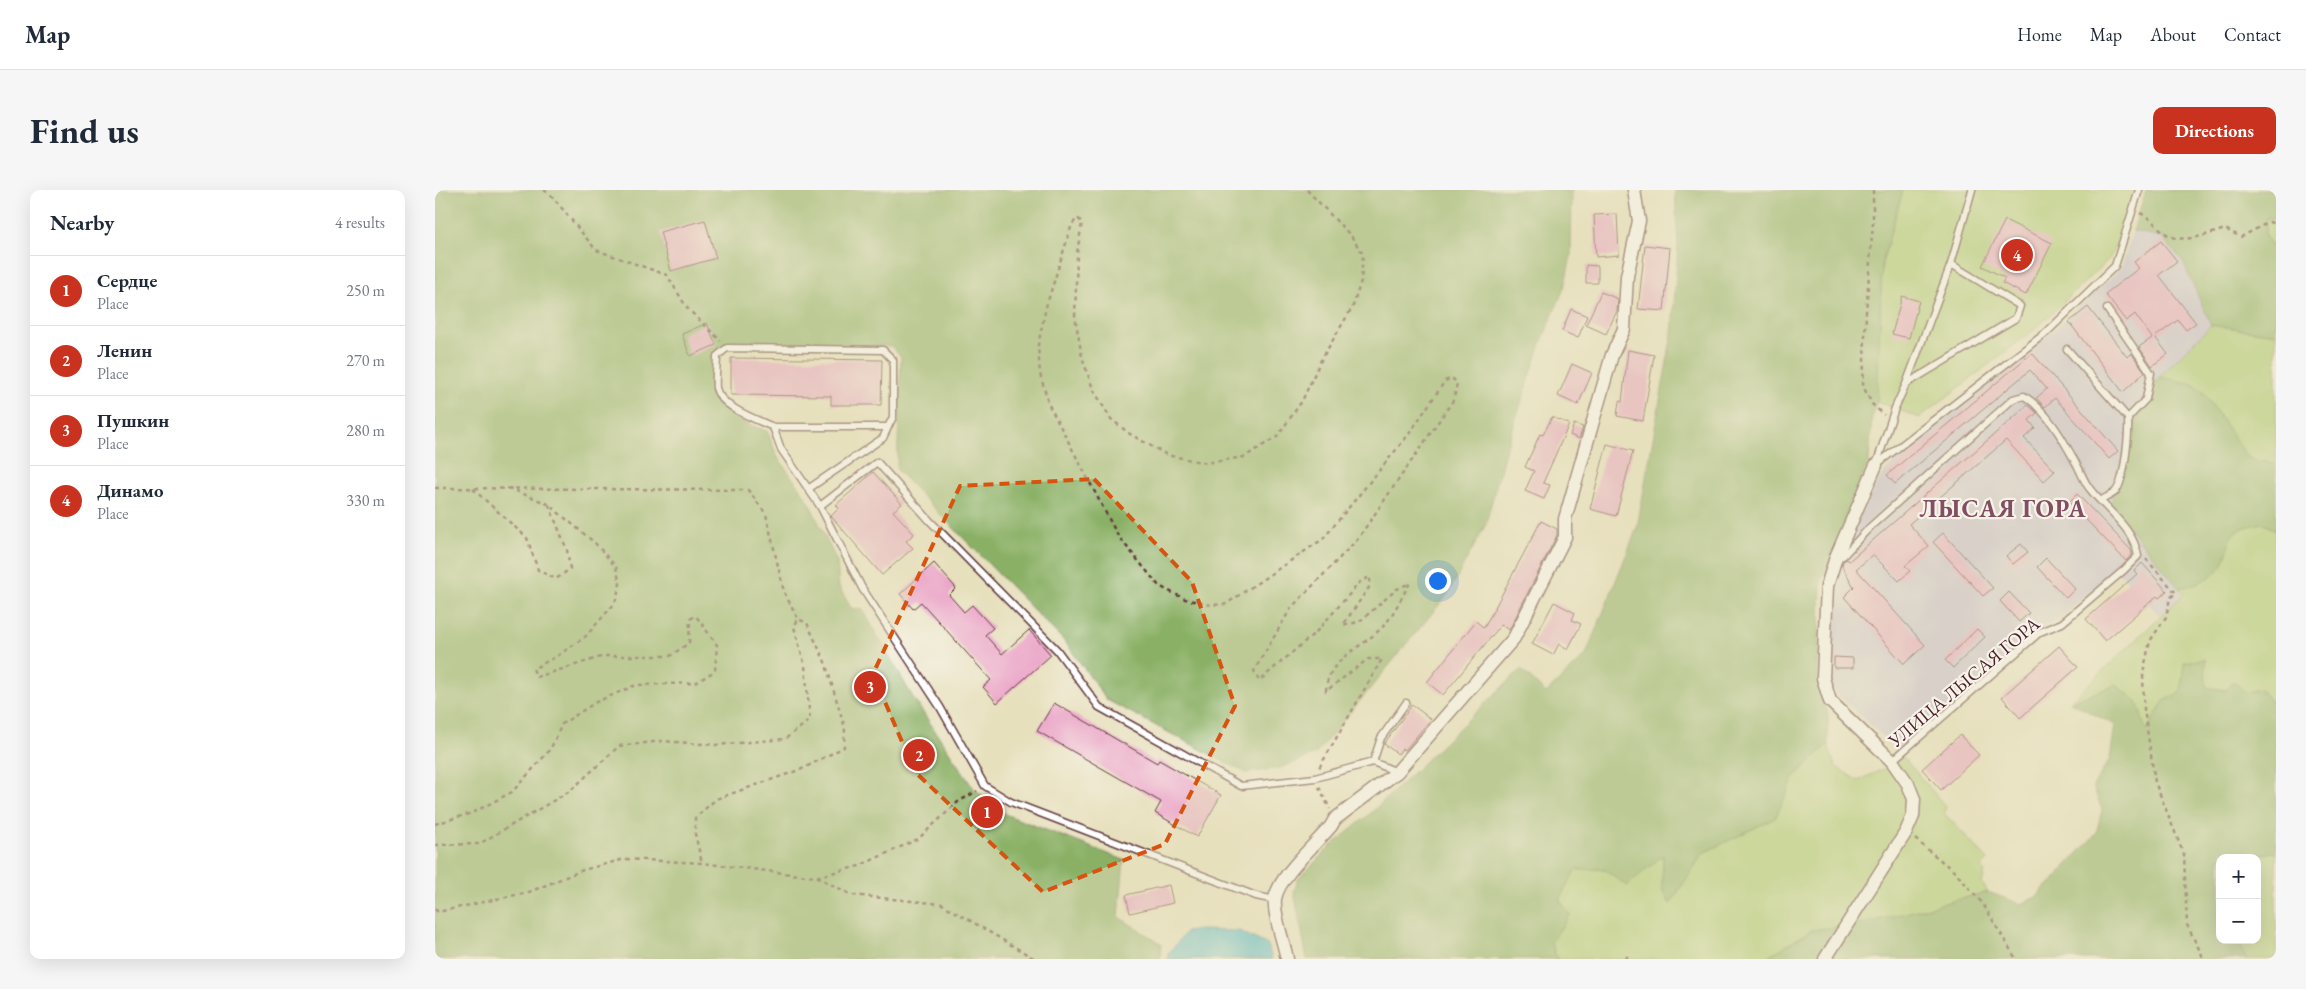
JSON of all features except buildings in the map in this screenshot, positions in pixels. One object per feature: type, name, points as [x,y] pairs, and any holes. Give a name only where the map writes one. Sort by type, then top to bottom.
[{"type":"street","points":[[1287,959],[1275,900],[1278,889],[1284,879],[1335,819],[1397,772],[1515,638],[1565,537],[1565,519],[1612,355],[1624,329],[1627,276],[1639,221],[1634,190]]},
{"type":"street","points":[[1825,959],[1906,832],[1913,816],[1914,799],[1908,784],[1892,761],[1830,701],[1823,678],[1827,586],[1836,558],[1876,465]]},
{"type":"lane","points":[[1876,465],[1890,421],[1951,264],[1971,190]]},
{"type":"lane","points":[[1876,465],[1921,427],[2047,332],[2115,266],[2134,211],[2139,190]]},
{"type":"lane","points":[[1905,384],[2016,318],[2020,306],[1951,264]]},
{"type":"lane","points":[[2107,309],[2151,373],[2146,399],[2128,418]]},
{"type":"lane","points":[[808,489],[883,438],[893,417],[893,360],[883,350],[727,348],[717,356],[717,389],[722,398],[741,413],[773,427],[888,427]]},
{"type":"lane","points":[[2067,349],[2128,418],[2129,431],[2121,482],[2116,491],[2101,500]]},
{"type":"lane","points":[[1836,558],[1843,556],[1870,527],[2013,399],[2024,396],[2034,402],[2066,445],[2089,488],[2136,543],[2138,556]]},
{"type":"lane","points":[[773,427],[781,448],[820,506],[862,588],[940,707],[985,786],[1011,802],[1256,896],[1275,900]]},
{"type":"lane","points":[[820,506],[877,462],[929,521],[1057,650],[1099,706],[1241,786],[1315,778],[1373,762],[1397,772]]},
{"type":"lane","name":"УЛИЦА ЛЫСАЯ ГОРА","points":[[1892,761],[2040,632],[2062,623],[2138,556]]},
{"type":"lane","points":[[1373,762],[1381,738],[1407,703]]},
{"type":"path","points":[[544,190],[551,195],[596,250],[667,276],[687,308],[727,348]]},
{"type":"path","points":[[1307,190],[1351,236],[1363,254],[1361,281],[1353,306],[1321,360],[1302,401],[1277,437],[1244,457],[1206,463],[1167,455],[1130,434],[1111,419],[1093,389],[1082,358],[1075,317],[1077,253],[1083,223],[1078,218],[1073,224],[1046,307],[1038,345],[1040,374],[1049,405],[1118,536],[1159,586],[1185,599],[1211,606],[1226,604],[1323,539],[1409,434],[1445,380],[1452,378],[1457,383],[1454,399],[1357,540],[1291,608],[1254,671],[1259,681],[1317,631],[1361,582],[1370,577],[1370,586],[1343,625],[1359,622],[1397,589],[1409,583],[1385,624],[1340,661],[1327,679],[1326,691],[1368,659],[1382,659],[1322,759],[1315,778],[1335,819]]},
{"type":"path","points":[[1873,190],[1873,223],[1866,312],[1863,386],[1872,404],[1890,421]]},
{"type":"path","points":[[2134,211],[2147,216],[2169,236],[2196,238],[2225,229],[2241,237],[2269,222],[2276,224]]},
{"type":"path","points":[[435,488],[748,490],[766,514],[784,592],[798,619],[807,623],[825,662],[845,728],[844,747],[802,769],[716,799],[695,818],[695,834],[703,863]]},
{"type":"path","points":[[471,488],[527,538],[538,570],[556,578],[570,569],[567,550],[548,504]]},
{"type":"path","points":[[435,824],[472,813],[512,792],[550,750],[562,724],[596,702],[636,685],[695,683],[715,671],[717,645],[696,616],[690,619],[689,643],[670,656],[604,656],[537,677],[533,669],[557,656],[585,637],[615,604],[620,584],[616,567],[595,543],[548,504],[509,488]]},
{"type":"path","points":[[2138,556],[2145,558],[2176,593],[2170,598],[2166,617],[2150,641],[2143,673],[2144,709],[2155,782],[2184,855],[2187,925],[2204,959]]},
{"type":"path","points":[[435,845],[479,844],[570,791],[619,746],[662,741],[716,746],[785,739],[811,720],[805,666],[794,626],[798,619]]},
{"type":"path","points":[[816,877],[859,866],[918,839],[957,802],[985,786]]},
{"type":"path","points":[[1906,832],[1956,873],[1983,904],[2016,959]]},
{"type":"path","points":[[436,912],[529,892],[583,870],[625,859],[703,863],[816,877],[852,895],[942,904],[1035,959]]},
{"type":"path","points":[[1625,959],[1629,955]]},
{"type":"highlighted area","points":[[1094,479],[1192,582],[1235,706],[1165,844],[1043,892],[915,772],[873,674],[960,486]]},
{"type":"shaded area","points":[[2133,231],[2161,236],[2182,260],[2211,325],[2159,377],[2134,424],[2184,594],[2160,616],[2116,569],[2060,619],[2038,630],[1897,750],[1831,688],[1828,677],[1831,591],[1842,548],[1881,476],[1897,459],[2050,333],[2121,268]]},
{"type":"green space","points":[[435,190],[1574,190],[1572,191],[1571,256],[1564,288],[1541,343],[1504,455],[1486,524],[1448,594],[1316,754],[1280,768],[1246,773],[1107,700],[1066,643],[897,470],[901,357],[891,346],[730,345],[712,356],[711,396],[741,422],[767,431],[777,456],[808,500],[837,562],[839,587],[851,608],[863,610],[912,696],[973,788],[1007,815],[1124,860],[1119,917],[1161,944],[1160,959],[435,959]]},
{"type":"green space","points":[[1675,190],[1903,190],[1882,263],[1877,401],[1872,415],[1869,460],[1821,583],[1818,679],[1828,715],[1828,744],[1795,776],[1775,818],[1703,853],[1670,904],[1662,889],[1663,855],[1627,886],[1604,869],[1576,870],[1559,899],[1570,915],[1551,942],[1557,959],[1307,959],[1294,892],[1298,879],[1331,846],[1371,813],[1521,669],[1546,693],[1586,655],[1637,528],[1672,334],[1678,246]]},
{"type":"green space","points":[[1903,190],[2136,190],[2128,216],[2110,258],[2035,329],[1919,418],[1877,401],[1882,263]]},
{"type":"green space","points":[[2146,190],[2276,190],[2276,219],[2267,217],[2265,235],[2276,252],[2276,334],[2211,325],[2182,260],[2161,237],[2133,231]]},
{"type":"green space","points":[[2267,217],[2276,219],[2276,252],[2265,235]]},
{"type":"green space","points":[[2211,325],[2276,334],[2276,465],[2248,458],[2201,389],[2159,377]]},
{"type":"green space","points":[[2159,377],[2190,383],[2201,389],[2248,458],[2276,465],[2276,530],[2262,523],[2239,530],[2233,536],[2224,561],[2217,571],[2198,583],[2179,588],[2110,505],[2134,424]]},
{"type":"green space","points":[[2262,523],[2276,530],[2276,707],[2260,689],[2245,692],[2205,687],[2205,660],[2184,662],[2181,692],[2164,701],[2146,732],[2117,685],[2070,702],[2184,594],[2179,588],[2198,583],[2217,571],[2224,561],[2230,540],[2235,533],[2244,528]]},
{"type":"green space","points":[[2205,659],[2206,687],[2226,691],[2233,681],[2245,692],[2260,689],[2276,707],[2276,852],[2216,854],[2216,944],[2238,944],[2247,959],[1764,959],[1812,930],[1863,924],[1988,892],[2021,904],[2038,896],[2096,834],[2102,810],[2093,786],[2110,759],[2115,725],[2070,702],[2116,685],[2137,701],[2146,731],[2164,701],[2181,692],[2184,662]]},
{"type":"green space","points":[[1828,744],[1835,766],[1858,781],[1885,768],[1897,750],[1946,807],[1944,813],[1988,860],[1982,866],[1985,873],[1982,883],[1988,892],[1863,924],[1812,930],[1764,959],[1557,959],[1551,942],[1570,915],[1559,899],[1576,870],[1604,869],[1663,855],[1662,889],[1670,904],[1703,853],[1775,818],[1795,776]]},
{"type":"green space","points":[[2276,852],[2276,959],[2247,959],[2238,944],[2261,944],[2261,854]]},
{"type":"water","points":[[1200,930],[1239,931],[1268,945],[1272,959],[1168,959],[1168,954],[1186,932]]},
{"type":"place","name":"Динамо","points":[[2017,255]]},
{"type":"place","name":"Пушкин","points":[[870,687]]},
{"type":"place","name":"Ленин","points":[[919,755]]},
{"type":"place","name":"Сердце","points":[[987,812]]},
{"type":"district","name":"ЛЫСАЯ ГОРА","points":[[2003,508]]}]
